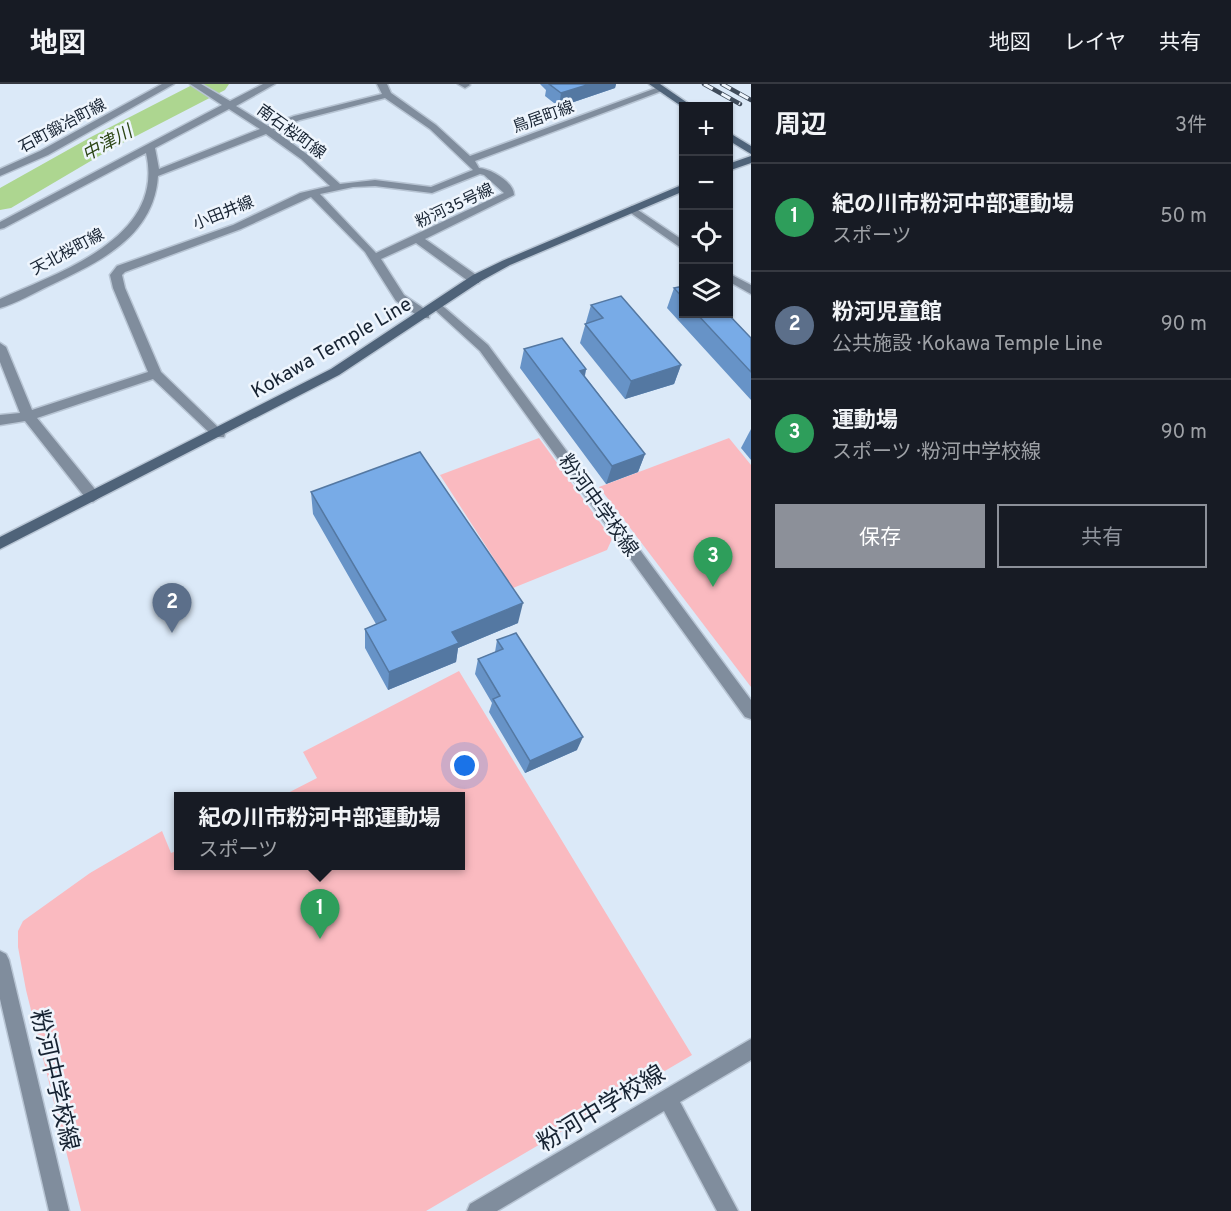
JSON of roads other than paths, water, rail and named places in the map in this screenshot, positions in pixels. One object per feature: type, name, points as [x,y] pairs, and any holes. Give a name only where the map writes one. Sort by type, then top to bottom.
[{"type":"main road","points":[[658,87],[681,102]]},
{"type":"main road","points":[[733,138],[751,151]]},
{"type":"main road","points":[[733,166],[751,159]]},
{"type":"main road","name":"Kokawa Temple Line","points":[[0,543],[219,434],[335,372],[475,280],[506,263],[679,189]]},
{"type":"street","name":"石町鍛冶町線","points":[[0,173],[44,153],[168,84]]},
{"type":"street","name":"南石桜町線","points":[[195,84],[269,128],[317,166],[337,187]]},
{"type":"street","points":[[0,226],[227,104],[270,84]]},
{"type":"street","points":[[382,84],[387,95],[433,127],[479,171]]},
{"type":"street","name":"鳥居町線","points":[[469,160],[658,87]]},
{"type":"street","points":[[155,174],[297,118],[387,95]]},
{"type":"street","name":"天北桜町線","points":[[0,304],[118,244],[131,230],[143,209],[155,174],[150,147]]},
{"type":"street","name":"小田井線","points":[[116,275],[132,264],[237,227],[313,193],[337,187],[375,183],[432,190],[479,171]]},
{"type":"street","name":"粉河35号線","points":[[374,258],[510,195],[509,190],[487,172],[479,171]]},
{"type":"street","points":[[313,193],[374,258],[400,298],[425,315]]},
{"type":"street","points":[[632,209],[679,243]]},
{"type":"street","points":[[418,239],[475,280]]},
{"type":"street","points":[[100,254],[116,275],[118,290],[150,352],[155,374],[219,434]]},
{"type":"street","points":[[733,278],[749,287]]},
{"type":"street","name":"粉河中学校線","points":[[438,306],[484,348],[751,712]]},
{"type":"street","points":[[0,347],[28,416],[93,497]]},
{"type":"street","points":[[0,420],[28,416],[155,374]]},
{"type":"street","name":"粉河中学校線","points":[[0,960],[59,1211]]},
{"type":"street","name":"粉河中学校線","points":[[477,1211],[751,1049]]},
{"type":"street","points":[[668,1099],[728,1211]]},
{"type":"waterway","name":"中津川","points":[[0,201],[101,143],[215,84]]},
{"type":"railway","points":[[704,84],[740,104]]},
{"type":"railway","points":[[722,84],[751,100]]},
{"type":"place","name":"運動場","points":[[713,587]]},
{"type":"place","name":"粉河児童館","points":[[172,633]]},
{"type":"place","name":"紀の川市粉河中部運動場","points":[[320,939]]}]
